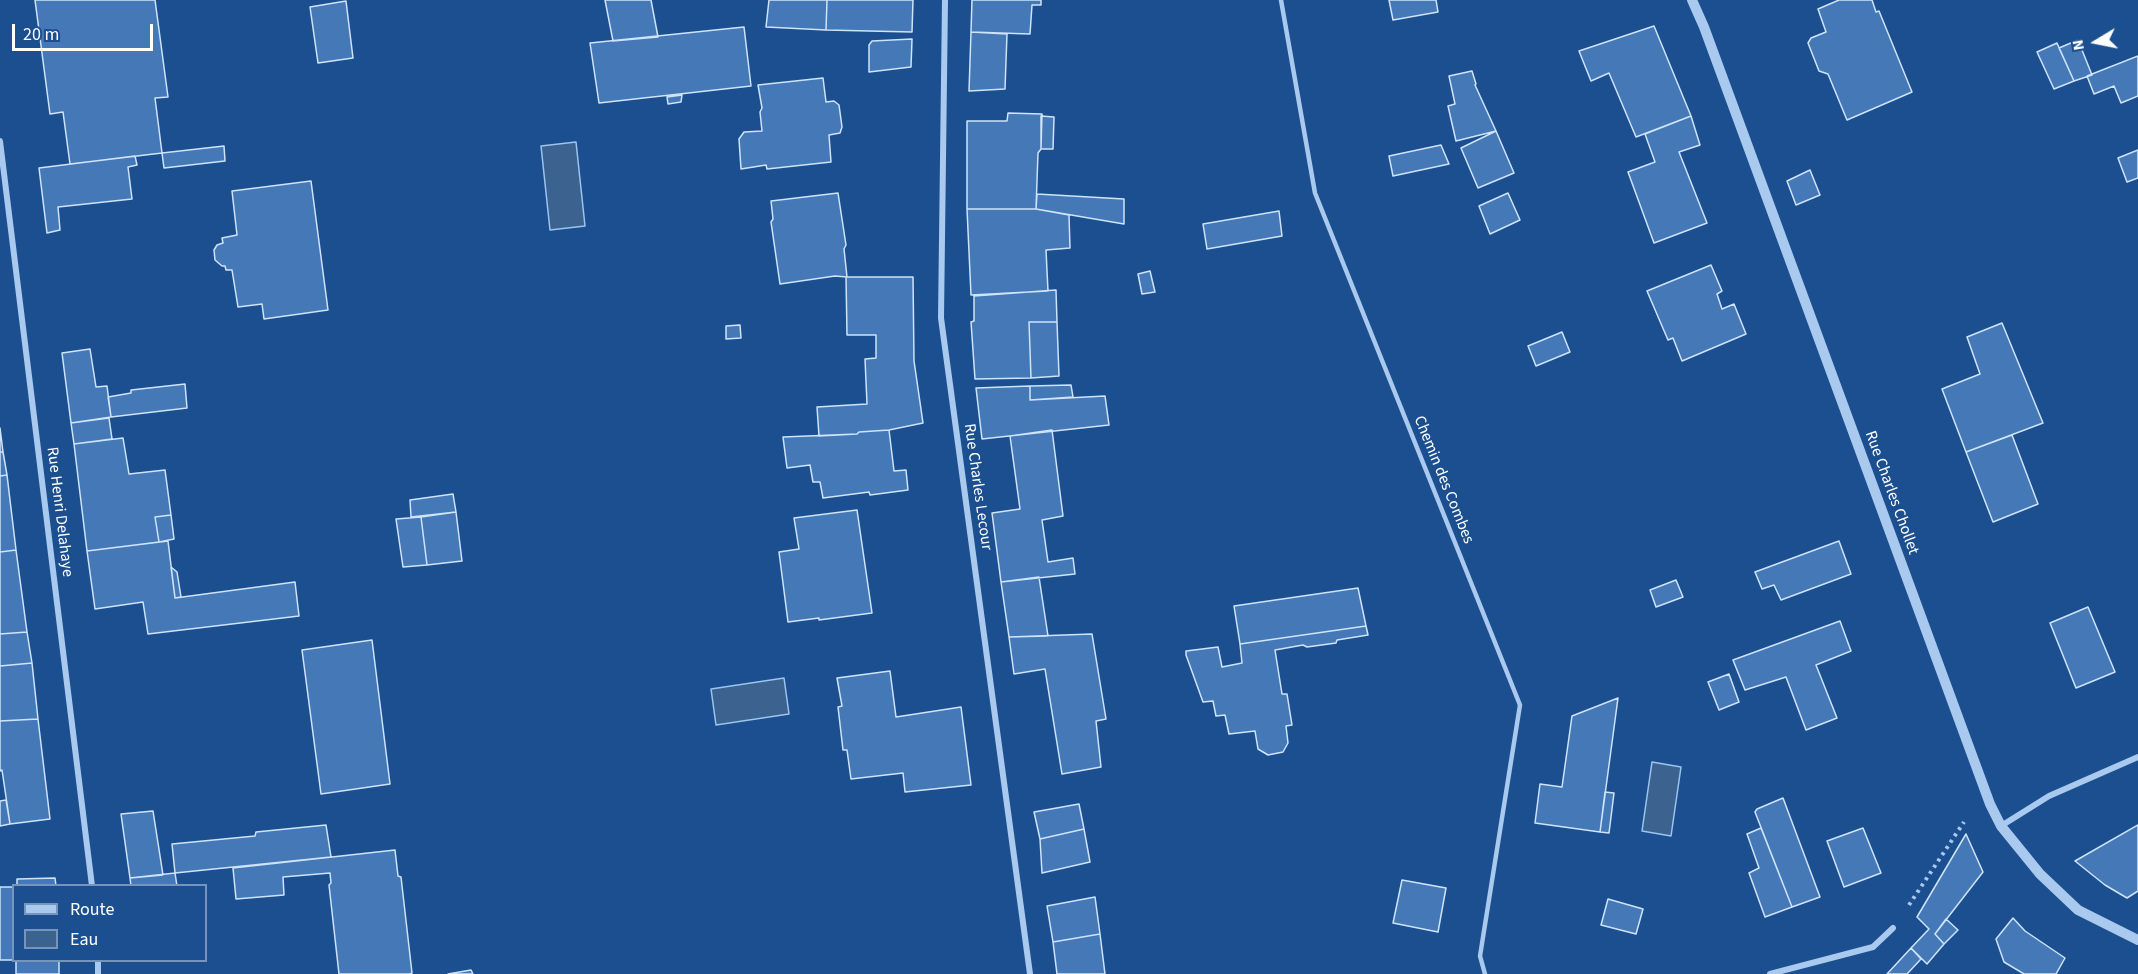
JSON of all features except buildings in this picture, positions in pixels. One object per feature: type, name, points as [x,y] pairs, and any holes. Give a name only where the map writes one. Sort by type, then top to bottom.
[{"type":"street","name":"Rue Charles Lecour","points":[[945,0],[941,318],[1030,974]]},
{"type":"street","name":"Rue Charles Chollet","points":[[1692,0],[1704,27],[1986,794],[2001,826],[2040,874],[2078,910],[2138,940]]},
{"type":"street","name":"Rue Henri Delahaye","points":[[0,141],[92,884]]},
{"type":"street","points":[[2001,826],[2049,796],[2138,757]]},
{"type":"street","points":[[1770,974],[1873,947],[1893,928]]},
{"type":"lane","name":"Chemin des Combes","points":[[1281,0],[1315,193],[1520,705],[1480,956],[1485,974]]},
{"type":"path","points":[[1893,928],[1964,822]]},
{"type":"water","points":[[576,142],[585,226],[550,230],[541,146]]},
{"type":"water","points":[[784,678],[789,714],[716,725],[711,689]]},
{"type":"water","points":[[1652,762],[1681,767],[1671,836],[1642,831]]}]
